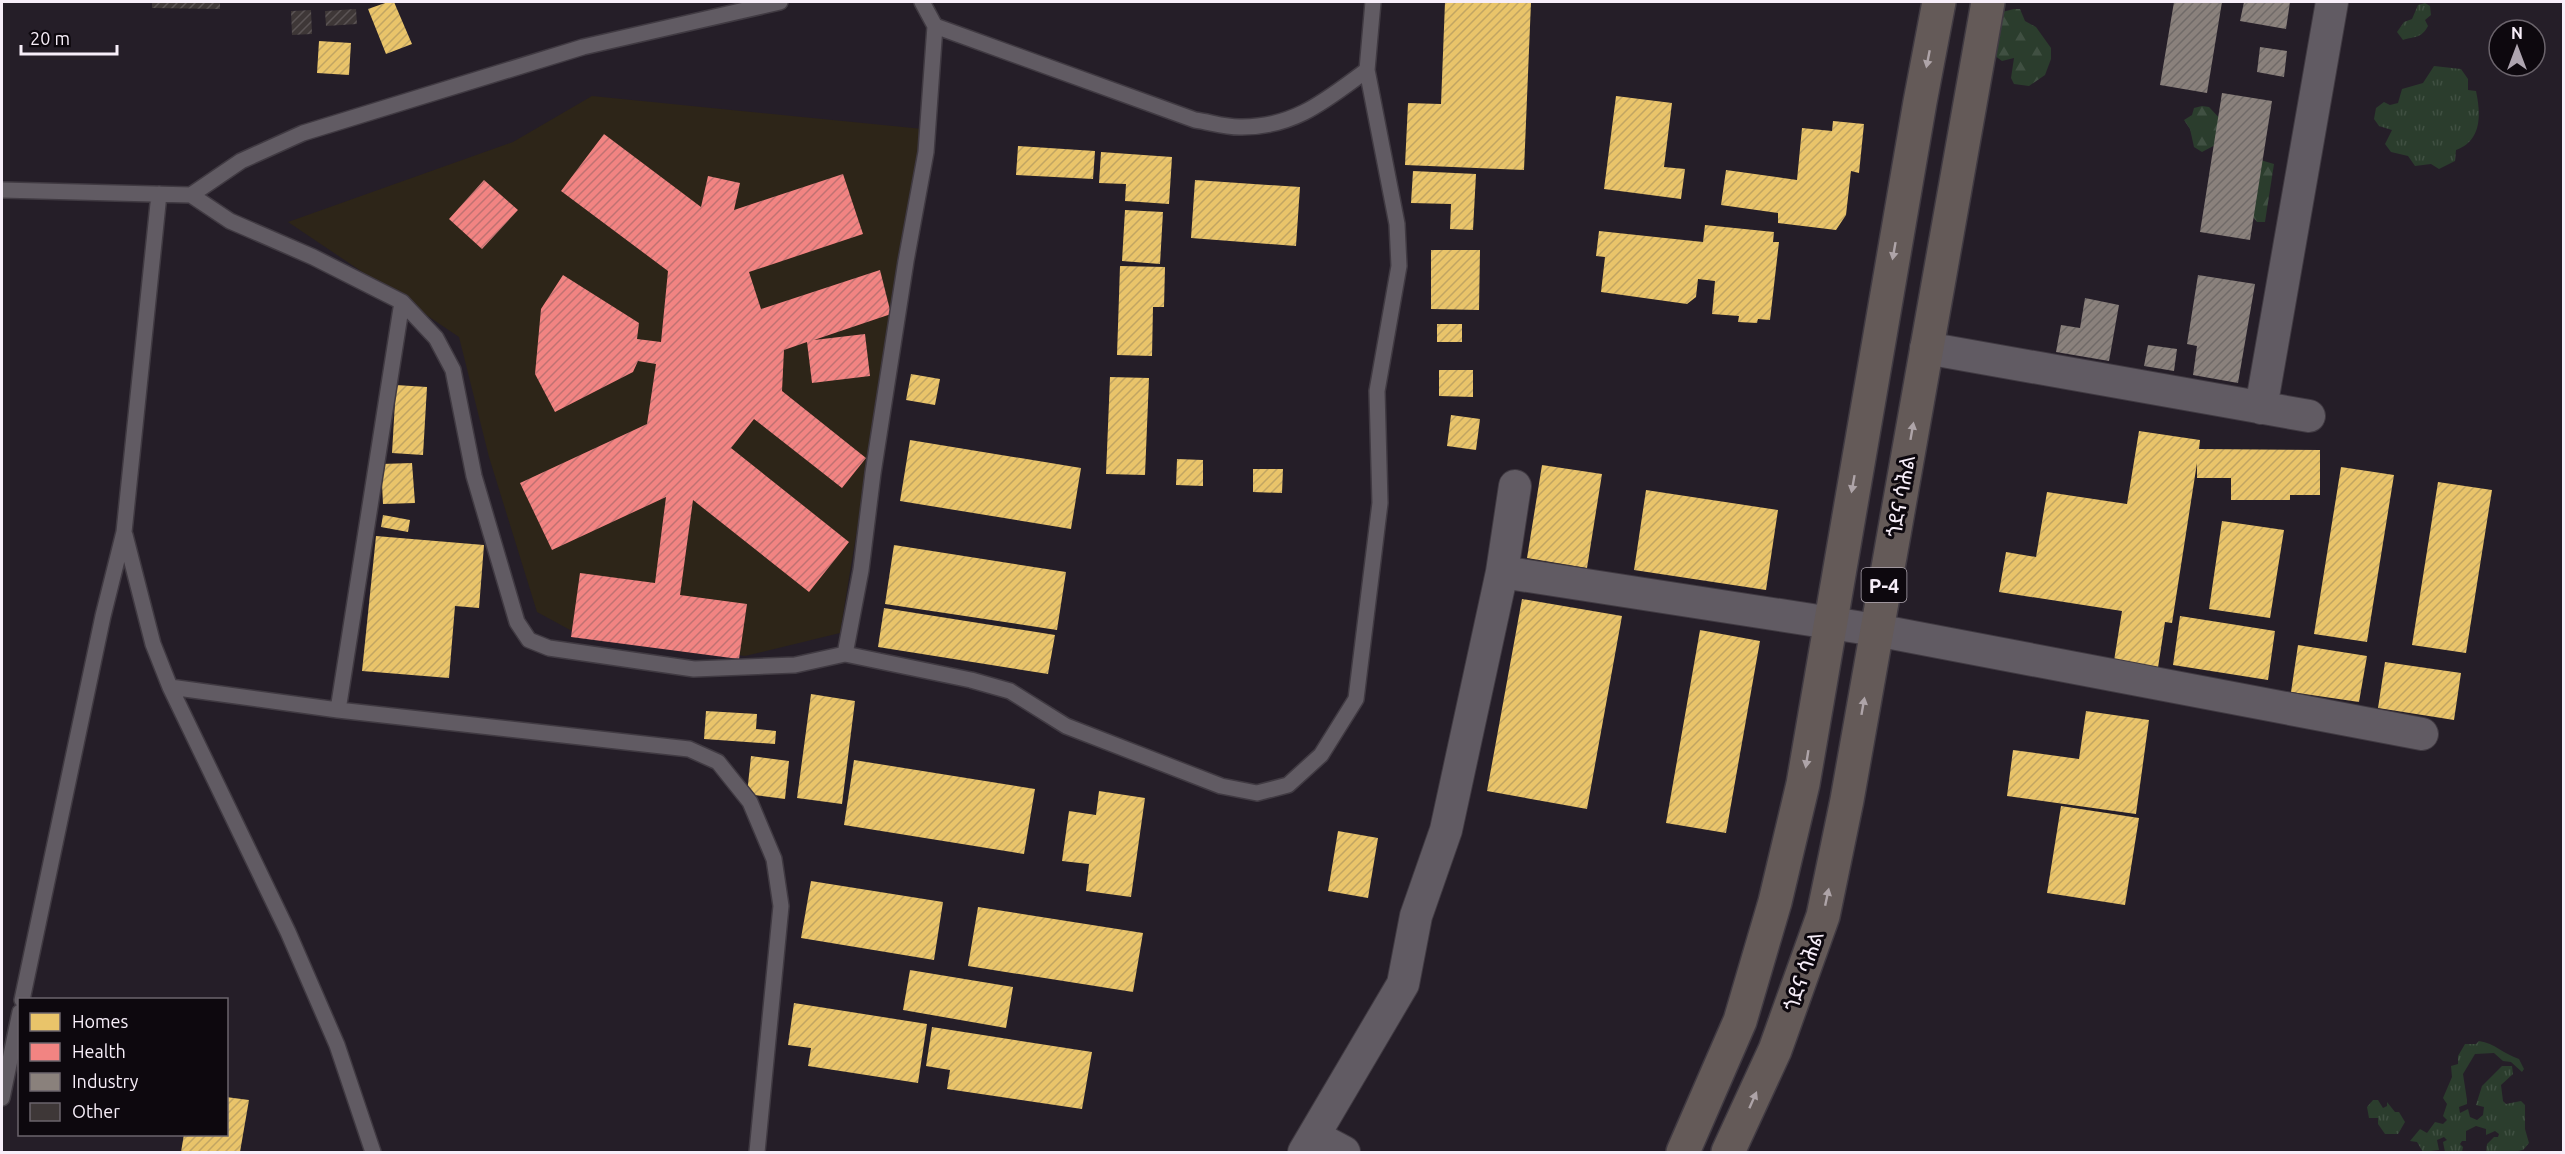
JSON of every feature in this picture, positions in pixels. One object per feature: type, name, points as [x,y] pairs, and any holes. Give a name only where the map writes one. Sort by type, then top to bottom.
[{"type":"highway","name":"P-4","points":[[1683,1152],[1740,1021],[1775,902],[1803,784],[1829,623],[1940,2]]},
{"type":"highway","name":"ጎደና ሳሕል","points":[[1728,1152],[1775,1050],[1823,916],[1847,800],[1988,2]]},
{"type":"street","points":[[2261,408],[2332,2]]},
{"type":"street","points":[[1926,348],[2309,416]]},
{"type":"street","points":[[1344,1152],[1309,1144],[1402,984],[1416,916],[1446,830],[1502,572],[1515,486]]},
{"type":"street","points":[[1502,572],[1876,630],[2422,734]]},
{"type":"lane","points":[[191,195],[241,161],[303,133],[583,46],[780,2]]},
{"type":"lane","points":[[845,654],[861,570],[873,473],[906,261],[926,152],[935,26],[922,2]]},
{"type":"lane","points":[[2,190],[191,195],[230,221],[313,257],[402,302],[436,338],[453,370],[474,476],[517,622],[529,640],[549,648],[694,669],[795,665],[845,654],[971,680],[1010,691],[1066,726],[1221,786],[1257,793],[1288,785],[1321,755],[1356,699],[1380,503],[1377,391],[1399,266],[1397,224],[1366,70],[1373,2]]},
{"type":"lane","points":[[935,26],[1196,120],[1240,128],[1279,123],[1314,109],[1366,70]]},
{"type":"lane","points":[[22,998],[103,615],[124,532],[159,194]]},
{"type":"lane","points":[[338,710],[402,302]]},
{"type":"lane","points":[[124,532],[153,644],[170,687],[288,932],[337,1045],[373,1152]]},
{"type":"lane","points":[[170,687],[338,710],[690,749],[718,762],[750,802],[774,859],[782,906],[757,1152]]},
{"type":"lane","points":[[2,1098],[18,1022]]},
{"type":"shaded area","points":[[592,96],[923,129],[840,633],[745,656],[572,631],[537,612],[489,457],[459,337],[288,222],[513,142]]},
{"type":"green space","points":[[2425,3],[2430,6],[2431,15],[2425,20],[2428,26],[2420,35],[2403,40],[2397,32],[2404,22],[2412,19],[2418,5]]},
{"type":"green space","points":[[2020,9],[2025,21],[2036,27],[2051,48],[2051,59],[2045,75],[2029,86],[2014,84],[2011,78],[2014,58],[2002,61],[1991,53],[1998,13]]},
{"type":"green space","points":[[2434,66],[2461,69],[2468,79],[2468,90],[2476,91],[2479,109],[2478,126],[2471,140],[2456,150],[2455,161],[2439,169],[2431,164],[2415,166],[2408,156],[2391,152],[2385,144],[2392,130],[2379,126],[2374,119],[2376,108],[2384,102],[2390,105],[2398,103],[2402,89],[2423,83]]},
{"type":"green space","points":[[2209,107],[2225,124],[2219,143],[2202,152],[2194,147],[2190,129],[2184,120],[2192,115],[2194,108]]},
{"type":"green space","points":[[2257,159],[2274,164],[2265,222],[2257,222],[2249,212]]},
{"type":"green space","points":[[2479,1041],[2519,1059],[2524,1069],[2522,1072],[2511,1062],[2503,1061],[2494,1053],[2475,1054],[2463,1074],[2467,1104],[2459,1107],[2460,1113],[2468,1109],[2470,1117],[2477,1120],[2483,1115],[2484,1107],[2476,1105],[2482,1086],[2502,1066],[2512,1066],[2513,1074],[2501,1085],[2503,1101],[2506,1104],[2521,1101],[2525,1105],[2525,1129],[2529,1143],[2523,1150],[2486,1152],[2487,1144],[2499,1134],[2495,1131],[2486,1135],[2486,1129],[2476,1126],[2466,1131],[2466,1141],[2460,1144],[2463,1147],[2462,1152],[2445,1152],[2443,1142],[2447,1140],[2444,1137],[2437,1140],[2439,1150],[2423,1152],[2417,1142],[2410,1141],[2420,1129],[2427,1133],[2435,1122],[2443,1124],[2447,1120],[2443,1116],[2447,1104],[2443,1098],[2452,1077],[2451,1066],[2458,1064],[2458,1056],[2465,1044],[2476,1044]]},
{"type":"green space","points":[[2373,1100],[2378,1100],[2383,1108],[2387,1106],[2387,1102],[2395,1112],[2399,1112],[2405,1122],[2398,1134],[2385,1134],[2378,1124],[2378,1118],[2369,1118],[2367,1107]]},
{"type":"building: Homes","points":[[394,2],[412,44],[386,54],[368,9]]},
{"type":"building: Homes","points":[[1445,2],[1531,2],[1524,170],[1405,165],[1408,103],[1441,104]]},
{"type":"building: Homes","points":[[319,41],[351,43],[349,75],[317,73]]},
{"type":"building: Homes","points":[[1616,96],[1672,103],[1664,167],[1685,169],[1681,199],[1604,189]]},
{"type":"building: Homes","points":[[1833,121],[1864,124],[1859,173],[1851,171],[1846,215],[1836,230],[1778,223],[1778,213],[1721,205],[1726,170],[1797,180],[1802,128],[1832,131]]},
{"type":"building: Homes","points":[[1018,146],[1095,151],[1093,179],[1016,175]]},
{"type":"building: Homes","points":[[1101,152],[1172,157],[1169,204],[1125,201],[1126,184],[1099,183]]},
{"type":"building: Homes","points":[[1413,171],[1476,174],[1473,230],[1450,229],[1451,204],[1411,203]]},
{"type":"building: Homes","points":[[1195,180],[1300,187],[1296,246],[1191,238]]},
{"type":"building: Homes","points":[[1125,210],[1163,212],[1160,264],[1122,261]]},
{"type":"building: Homes","points":[[1705,225],[1774,232],[1773,242],[1779,242],[1770,320],[1758,319],[1757,323],[1738,322],[1739,316],[1712,314],[1715,281],[1698,279],[1696,297],[1687,304],[1601,292],[1605,257],[1596,256],[1599,231],[1703,242]]},
{"type":"building: Homes","points":[[1431,250],[1480,250],[1479,310],[1431,309]]},
{"type":"building: Homes","points":[[1120,266],[1165,267],[1164,307],[1153,307],[1152,356],[1117,355]]},
{"type":"building: Homes","points":[[1437,324],[1462,324],[1462,342],[1437,342]]},
{"type":"building: Homes","points":[[1439,370],[1473,370],[1473,397],[1439,396]]},
{"type":"building: Homes","points":[[911,374],[940,379],[935,405],[906,400]]},
{"type":"building: Homes","points":[[1110,377],[1149,378],[1145,475],[1106,474]]},
{"type":"building: Homes","points":[[396,385],[427,387],[423,455],[392,453]]},
{"type":"building: Homes","points":[[1451,415],[1480,419],[1476,450],[1447,446]]},
{"type":"building: Homes","points":[[2139,431],[2200,440],[2199,449],[2320,450],[2320,495],[2290,495],[2290,500],[2231,500],[2231,478],[2197,478],[2197,463],[2172,623],[2165,622],[2157,674],[2113,667],[2122,611],[1999,592],[2006,552],[2036,557],[2047,492],[2127,504]]},
{"type":"building: Homes","points":[[910,440],[1081,468],[1071,529],[900,501]]},
{"type":"building: Homes","points":[[1177,459],[1203,460],[1203,486],[1176,485]]},
{"type":"building: Homes","points":[[412,463],[415,503],[383,504],[381,464]]},
{"type":"building: Homes","points":[[1542,465],[1602,474],[1587,568],[1527,558]]},
{"type":"building: Homes","points":[[2341,467],[2394,475],[2367,642],[2314,634]]},
{"type":"building: Homes","points":[[1253,469],[1283,469],[1282,493],[1253,492]]},
{"type":"building: Homes","points":[[2438,482],[2492,490],[2466,653],[2412,645]]},
{"type":"building: Homes","points":[[1646,490],[1778,510],[1766,590],[1634,570]]},
{"type":"building: Homes","points":[[383,515],[410,520],[408,532],[381,527]]},
{"type":"building: Homes","points":[[2222,521],[2284,530],[2270,618],[2209,609]]},
{"type":"building: Homes","points":[[376,536],[484,545],[479,608],[455,606],[449,678],[362,671]]},
{"type":"building: Homes","points":[[894,545],[1066,572],[1057,630],[885,604]]},
{"type":"building: Homes","points":[[1522,599],[1622,616],[1587,809],[1487,791]]},
{"type":"building: Homes","points":[[884,608],[1055,635],[1048,674],[878,647]]},
{"type":"building: Homes","points":[[2180,616],[2275,631],[2268,680],[2173,665]]},
{"type":"building: Homes","points":[[1700,630],[1760,641],[1726,833],[1666,823]]},
{"type":"building: Homes","points":[[2298,645],[2367,656],[2359,702],[2291,692]]},
{"type":"building: Homes","points":[[2385,662],[2461,673],[2454,720],[2378,708]]},
{"type":"building: Homes","points":[[811,694],[855,701],[842,804],[797,798]]},
{"type":"building: Homes","points":[[706,711],[757,714],[756,729],[776,731],[775,744],[704,739]]},
{"type":"building: Homes","points":[[2086,711],[2149,720],[2136,814],[2007,796],[2013,750],[2079,759]]},
{"type":"building: Homes","points":[[751,756],[789,761],[785,799],[747,794]]},
{"type":"building: Homes","points":[[854,760],[1035,789],[1024,854],[844,825]]},
{"type":"building: Homes","points":[[1099,791],[1145,798],[1131,897],[1086,891],[1089,864],[1062,861],[1069,811],[1096,815]]},
{"type":"building: Homes","points":[[2061,806],[2139,818],[2125,905],[2047,893]]},
{"type":"building: Homes","points":[[1338,831],[1378,838],[1368,898],[1328,891]]},
{"type":"building: Homes","points":[[811,881],[943,902],[934,960],[801,938]]},
{"type":"building: Homes","points":[[978,907],[1143,933],[1133,992],[968,966]]},
{"type":"building: Homes","points":[[910,970],[1013,987],[1006,1028],[903,1010]]},
{"type":"building: Homes","points":[[794,1003],[927,1024],[918,1083],[808,1066],[811,1048],[788,1045]]},
{"type":"building: Homes","points":[[932,1027],[1092,1052],[1082,1109],[947,1089],[950,1070],[926,1066]]},
{"type":"building: Homes","points":[[228,1097],[249,1100],[240,1152],[181,1152],[184,1136],[228,1136]]},
{"type":"building: Health","points":[[604,134],[701,207],[708,176],[740,183],[734,210],[843,174],[863,234],[749,272],[761,309],[880,270],[891,314],[814,340],[865,334],[870,376],[812,383],[807,342],[784,350],[782,391],[866,458],[842,488],[754,419],[731,448],[849,542],[809,592],[693,500],[680,595],[747,604],[739,659],[571,637],[580,573],[655,583],[666,497],[552,550],[520,483],[647,424],[656,364],[638,361],[633,372],[555,412],[535,374],[541,309],[563,275],[639,323],[637,339],[661,342],[668,271],[561,191]]},
{"type":"building: Health","points":[[484,180],[518,210],[482,249],[449,219]]},
{"type":"building: Industry","points":[[2174,2],[2222,2],[2207,93],[2160,85]]},
{"type":"building: Industry","points":[[2244,2],[2290,2],[2286,29],[2240,21]]},
{"type":"building: Industry","points":[[2260,47],[2287,51],[2284,77],[2257,72]]},
{"type":"building: Industry","points":[[2222,93],[2272,101],[2250,240],[2200,232]]},
{"type":"building: Industry","points":[[2198,275],[2255,284],[2238,383],[2193,375],[2197,346],[2187,344]]},
{"type":"building: Industry","points":[[2085,298],[2119,305],[2109,361],[2056,352],[2061,325],[2080,328]]},
{"type":"building: Industry","points":[[2148,345],[2177,349],[2174,371],[2144,366]]},
{"type":"building: Other","points":[[152,2],[220,2],[220,9],[152,8]]},
{"type":"building: Other","points":[[356,9],[357,24],[326,26],[325,11]]},
{"type":"building: Other","points":[[311,10],[312,34],[292,35],[291,11]]}]
